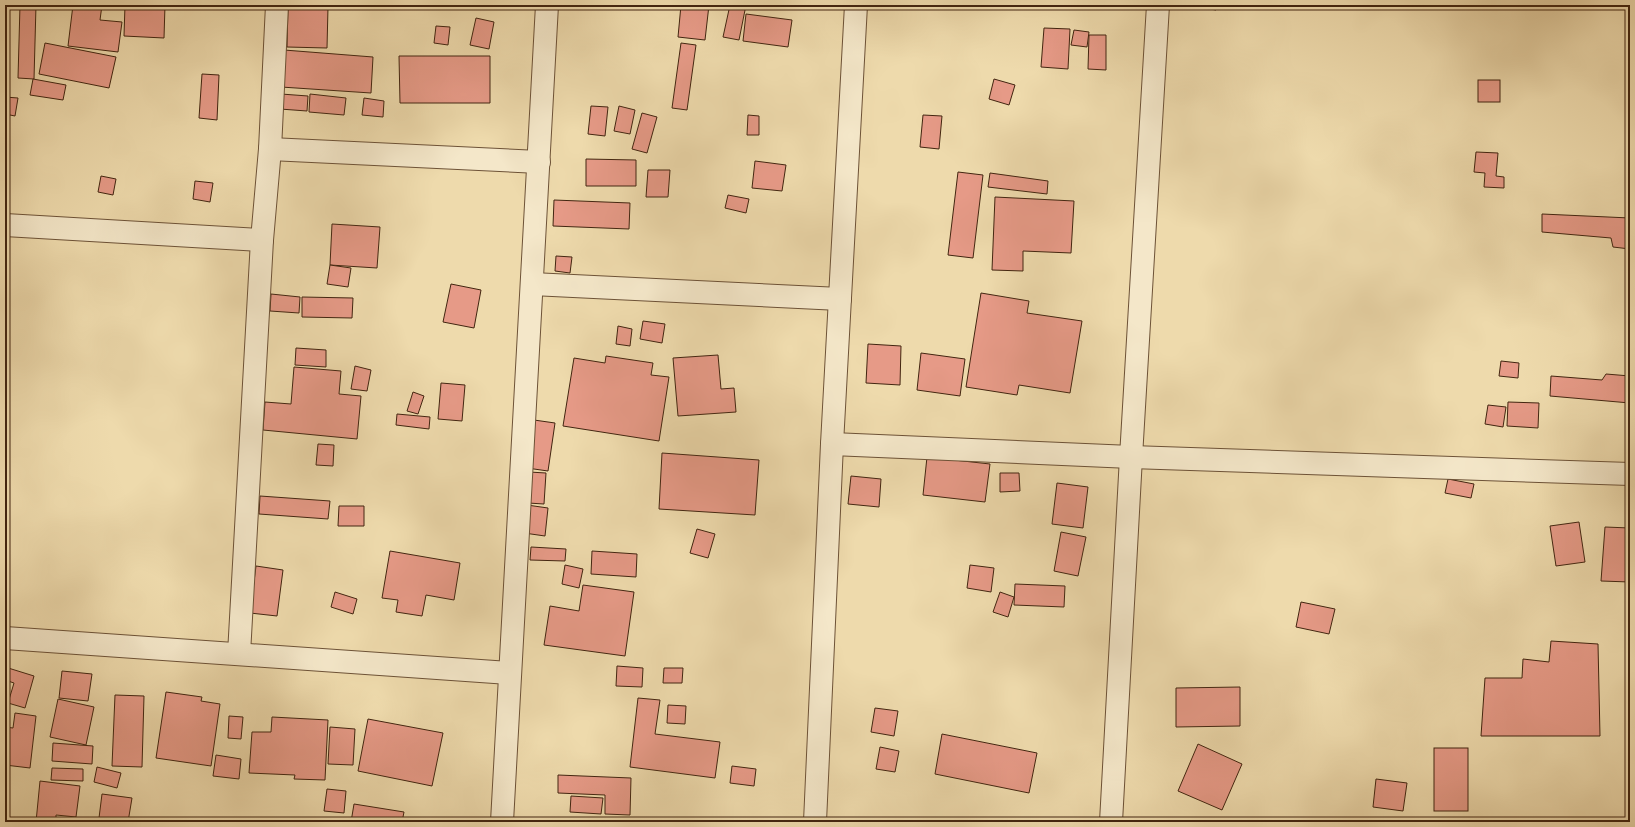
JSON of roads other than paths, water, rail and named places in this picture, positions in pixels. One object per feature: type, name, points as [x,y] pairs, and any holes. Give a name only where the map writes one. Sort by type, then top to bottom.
[{"type":"street","points":[[238,654],[262,240],[270,149],[277,5]]},
{"type":"street","points":[[502,822],[509,673],[547,5]]},
{"type":"street","points":[[815,822],[832,444],[856,5]]},
{"type":"street","points":[[1111,822],[1158,5]]},
{"type":"street","points":[[270,149],[539,162]]},
{"type":"street","points":[[5,225],[262,240]]},
{"type":"street","points":[[532,284],[840,299]]},
{"type":"street","points":[[832,444],[1131,457],[1630,474]]},
{"type":"street","points":[[5,638],[509,673]]}]
